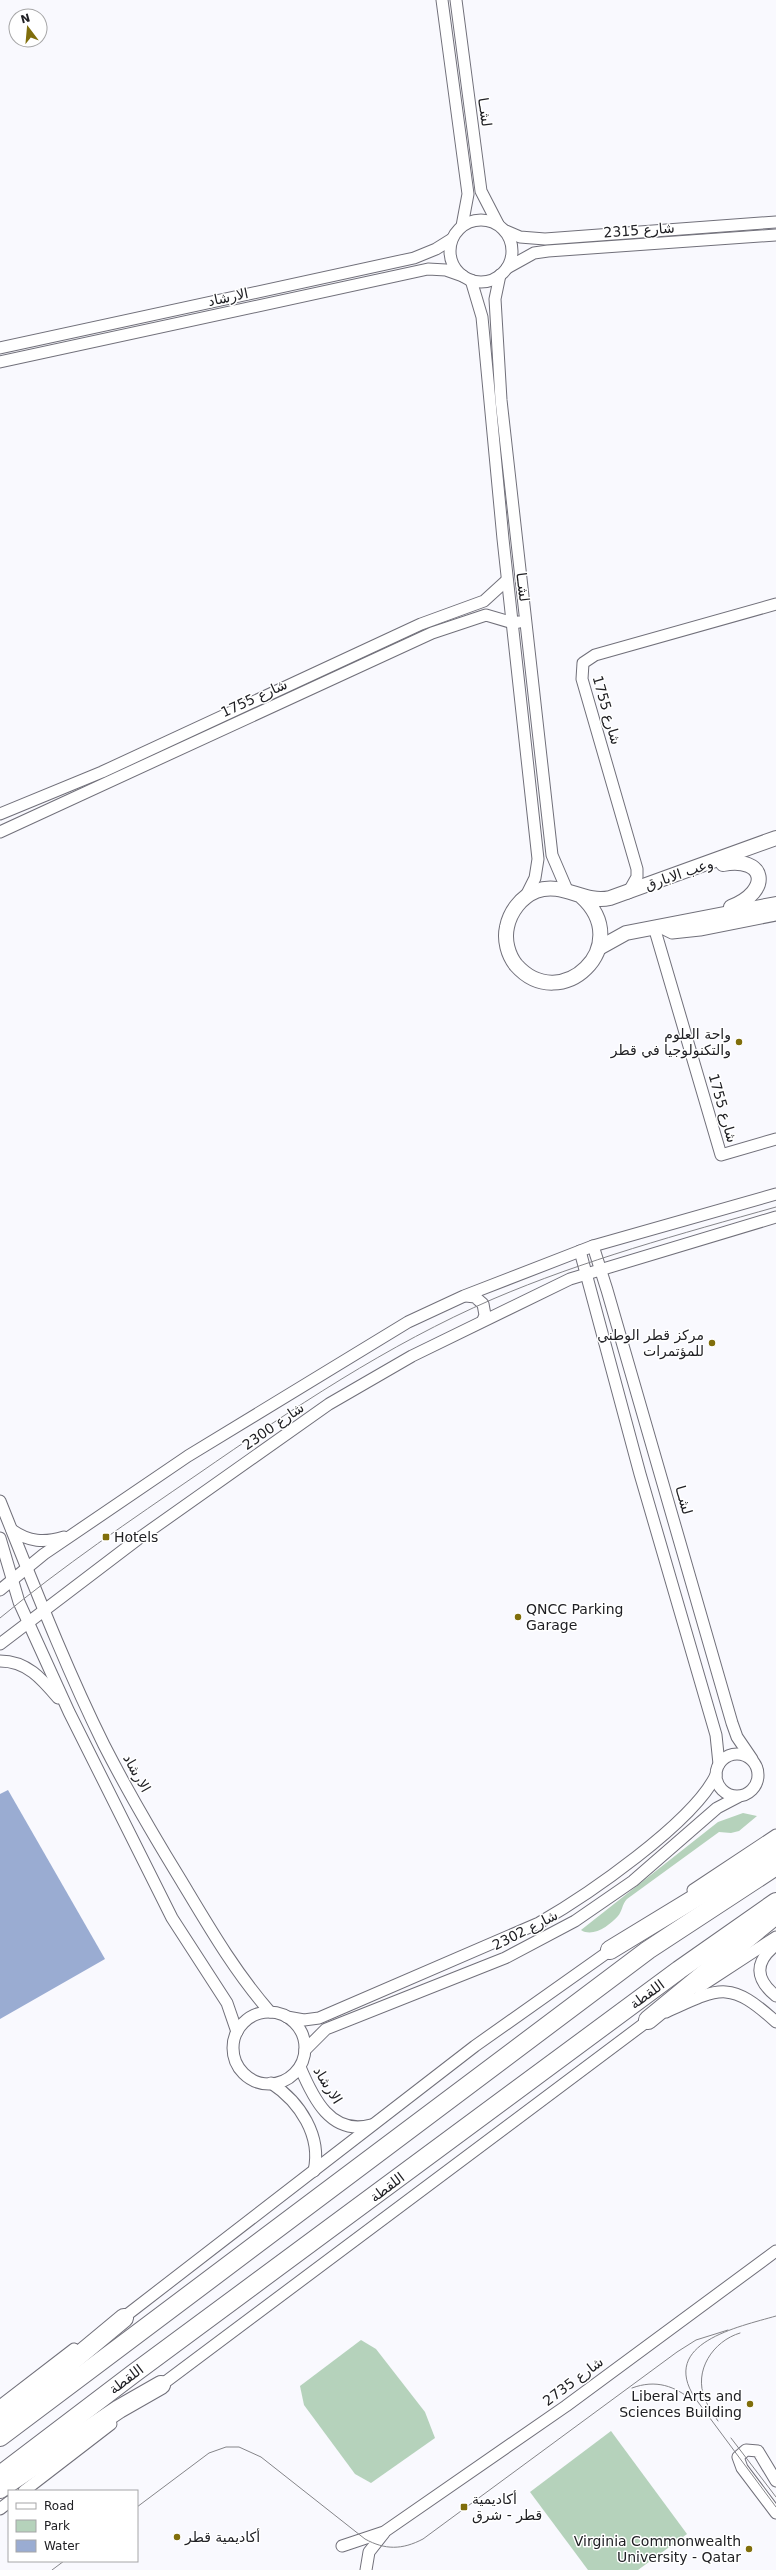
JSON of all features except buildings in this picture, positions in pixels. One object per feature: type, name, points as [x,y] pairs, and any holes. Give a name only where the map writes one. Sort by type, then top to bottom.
[{"type":"main road","points":[[610,1950],[776,1849]]},
{"type":"main road","name":"اللقطة","points":[[0,2437],[648,1950],[776,1866]]},
{"type":"main road","name":"اللقطة","points":[[0,2475],[138,2369],[679,1970],[776,1902]]},
{"type":"main road","points":[[648,2020],[776,1914]]},
{"type":"main road","points":[[0,2421],[124,2318]]},
{"type":"main road","points":[[0,2489],[119,2409],[161,2385]]},
{"type":"street","name":"لشــا","points":[[442,0],[447,28],[468,194],[462,226]]},
{"type":"street","name":"لشــا","points":[[456,0],[458,26],[481,191],[502,227]]},
{"type":"street","points":[[447,28],[458,26]]},
{"type":"street","points":[[477,220],[502,227],[512,246],[512,258],[504,272],[486,282],[467,278],[452,261],[450,248],[452,238],[462,226],[477,220]]},
{"type":"street","name":"شارع 2315","points":[[502,227],[520,237],[545,239],[776,222]]},
{"type":"street","name":"شارع 2315","points":[[504,272],[534,253],[548,251],[776,235]]},
{"type":"street","name":"الارشاد","points":[[0,348],[414,258],[436,249],[452,238]]},
{"type":"street","name":"الارشاد","points":[[0,362],[428,269],[446,270],[467,278]]},
{"type":"street","name":"لشــا","points":[[504,272],[495,299],[498,365],[552,855],[567,890]]},
{"type":"street","name":"لشــا","points":[[467,278],[482,317],[508,580],[538,858],[535,878],[526,896]]},
{"type":"street","name":"شارع 1755","points":[[0,814],[102,772],[421,624],[484,601],[508,580]]},
{"type":"street","name":"شارع 1755","points":[[637,869],[582,679],[583,663],[595,655],[776,604]]},
{"type":"street","name":"شارع 1755","points":[[0,832],[432,633],[486,615],[513,623],[526,622]]},
{"type":"street","name":"وعب الابارق","points":[[581,896],[601,900],[628,893],[657,880],[688,871],[776,838]]},
{"type":"street","points":[[688,871],[740,862],[752,867],[758,877],[756,892],[746,900],[702,917]]},
{"type":"street","points":[[637,869],[646,878],[657,880]]},
{"type":"street","points":[[628,893],[637,877],[637,869]]},
{"type":"street","points":[[546,889],[567,890],[581,896],[588,903],[598,920],[600,929],[599,948],[589,967],[576,977],[561,982],[546,982],[530,976],[521,970],[509,953],[506,932],[512,912],[526,896],[546,889]]},
{"type":"street","points":[[599,948],[622,935],[656,926],[776,904]]},
{"type":"street","points":[[656,926],[672,933],[700,930],[776,915]]},
{"type":"street","name":"شارع 1755","points":[[656,926],[662,954],[721,1155],[776,1139]]},
{"type":"street","points":[[662,954],[665,941],[672,933]]},
{"type":"street","points":[[719,1764],[728,1756],[741,1754],[752,1760],[758,1771],[758,1783],[750,1793],[738,1797],[725,1793],[720,1788],[716,1775],[719,1764],[716,1735],[640,1474],[580,1251],[776,1194]]},
{"type":"street","points":[[586,1273],[776,1217]]},
{"type":"street","name":"لشــا","points":[[593,1246],[601,1269],[732,1723],[737,1737],[752,1760]]},
{"type":"street","name":"شارع 2300","points":[[0,1590],[26,1568],[188,1456],[408,1322],[464,1296],[580,1251]]},
{"type":"street","name":"شارع 2300","points":[[0,1644],[43,1609],[138,1539],[330,1404],[412,1356],[483,1320],[586,1273]]},
{"type":"street","points":[[464,1296],[475,1297],[483,1304],[485,1315],[483,1320]]},
{"type":"street","name":"الارشاد","points":[[0,1501],[43,1609],[105,1746],[164,1854],[230,1961],[270,2012]]},
{"type":"street","points":[[12,1530],[23,1538],[38,1542],[71,1536]]},
{"type":"street","points":[[0,1538],[27,1623],[69,1712],[172,1918],[227,2004],[237,2032],[234,2052],[242,2072],[256,2080],[271,2083],[288,2078],[300,2067],[305,2050],[301,2031],[287,2017],[270,2012],[251,2017],[237,2032]]},
{"type":"street","points":[[0,1661],[18,1664],[39,1676],[69,1712]]},
{"type":"street","name":"شارع 2302","points":[[287,2017],[304,2020],[319,2018],[539,1923],[569,1906],[662,1835],[698,1802],[710,1787],[716,1775]]},
{"type":"street","name":"شارع 2302","points":[[305,2050],[326,2029],[505,1958],[575,1921],[633,1881],[717,1808],[738,1797]]},
{"type":"street","points":[[0,2406],[80,2345],[124,2318],[475,2046],[662,1912],[776,1835]]},
{"type":"street","name":"اللقطة","points":[[25,2490],[161,2385],[648,2020],[776,1937]]},
{"type":"street","points":[[776,1945],[763,1957],[760,1973],[766,1987],[776,1996]]},
{"type":"street","points":[[648,2020],[703,1995],[716,1991],[731,1992],[744,1996],[776,2022]]},
{"type":"street","name":"الارشاد","points":[[300,2067],[320,2104],[335,2121],[350,2128],[377,2123]]},
{"type":"street","points":[[271,2083],[291,2100],[313,2131],[317,2150],[314,2171]]},
{"type":"street","name":"شارع 2735","points":[[342,2546],[384,2532],[566,2406],[776,2251]]},
{"type":"street","points":[[776,2481],[758,2451],[746,2450],[738,2457],[742,2468],[776,2513]]},
{"type":"street","points":[[0,2509],[8,2503]]},
{"type":"street","name":"شارع 2735","points":[[366,2570],[369,2552],[384,2532]]},
{"type":"green space","points":[[743,1813],[757,1816],[739,1831],[731,1833],[719,1832],[627,1899],[615,1920],[606,1926],[591,1932],[581,1930],[718,1822]]},
{"type":"green space","points":[[361,2340],[376,2349],[425,2412],[435,2438],[371,2483],[355,2474],[304,2405],[300,2386]]},
{"type":"green space","points":[[611,2431],[687,2534],[638,2570],[588,2570],[530,2492]]},
{"type":"water","points":[[8,1790],[105,1959],[0,2019],[0,1794]]},
{"type":"tram line","points":[[0,1618],[48,1580],[233,1450],[341,1379],[415,1337],[493,1299],[562,1272],[633,1248],[776,1207]]},
{"type":"tram line","points":[[776,2316],[724,2332],[708,2340],[695,2351],[687,2364],[687,2379],[695,2398],[776,2507]]},
{"type":"tram line","points":[[138,2506],[209,2453],[226,2447],[239,2447],[261,2457],[372,2543],[387,2547],[401,2547],[415,2543],[423,2539],[677,2352],[696,2340],[728,2330]]},
{"type":"tram line","points":[[718,2421],[705,2399],[702,2388],[704,2368],[708,2358],[721,2343],[740,2333]]},
{"type":"tram line","points":[[632,2388],[641,2385],[657,2384],[679,2391],[693,2401]]},
{"type":"tram line","points":[[731,2438],[776,2497]]},
{"type":"tram line","points":[[52,2570],[63,2562]]},
{"type":"place","name":"واحة العلوم والتكنولوجيا في قطر","points":[[739,1042]]},
{"type":"place","name":"مركز قطر الوطني للمؤتمرات","points":[[712,1343]]},
{"type":"place","name":"Hotels","points":[[106,1537]]},
{"type":"place","name":"QNCC Parking Garage","points":[[518,1617]]},
{"type":"place","name":"Liberal Arts and Sciences Building","points":[[750,2404]]},
{"type":"place","name":"أكاديمية قطر - شرق","points":[[464,2507]]},
{"type":"place","name":"أكاديمية قطر","points":[[177,2537]]},
{"type":"place","name":"Virginia Commonwealth University - Qatar","points":[[749,2549]]}]
